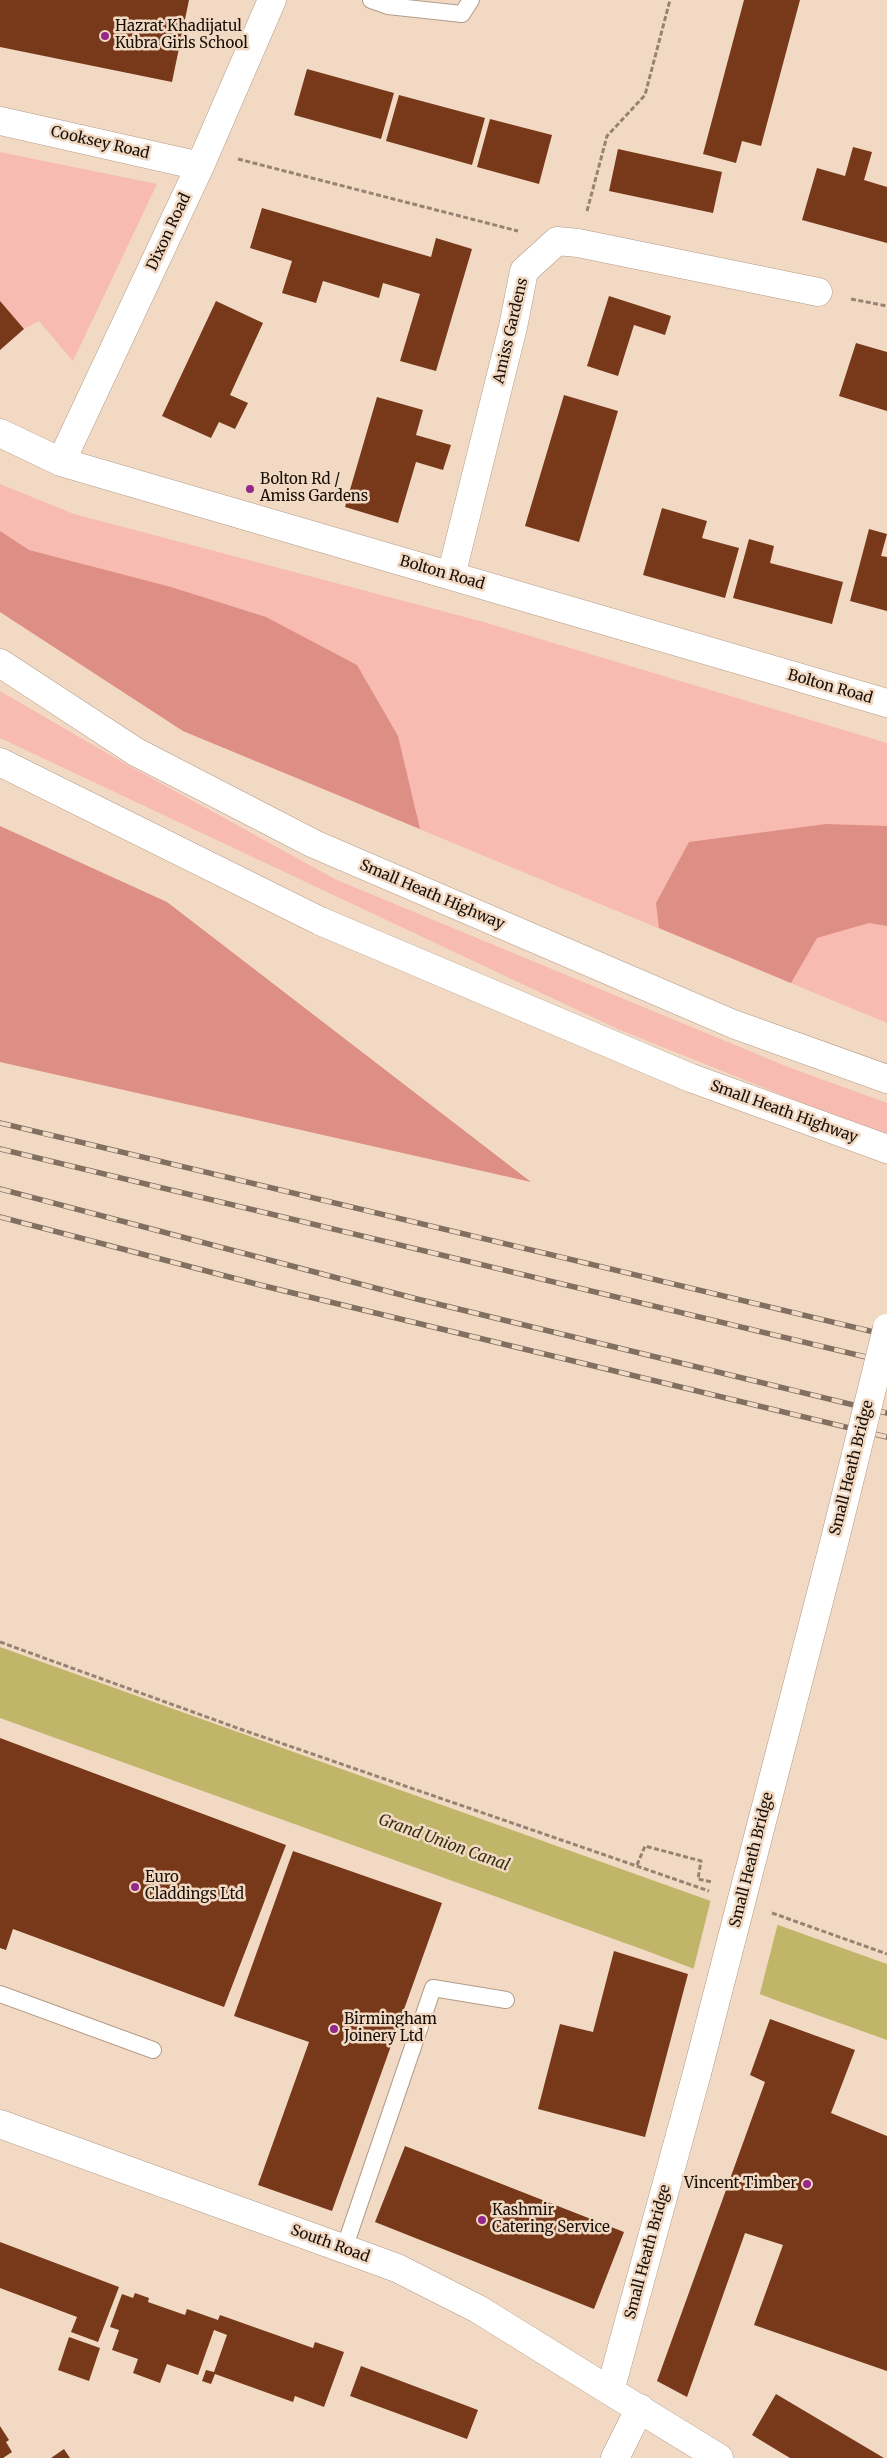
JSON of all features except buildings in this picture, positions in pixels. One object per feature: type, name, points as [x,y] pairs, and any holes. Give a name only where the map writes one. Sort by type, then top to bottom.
[{"type":"main road","name":"Dixon Road","points":[[61,462],[204,158],[272,0]]},
{"type":"main road","name":"Cooksey Road","points":[[0,121],[204,158]]},
{"type":"main road","points":[[568,242],[818,292]]},
{"type":"main road","name":"Amiss Gardens","points":[[451,576],[513,327],[524,272],[568,242]]},
{"type":"main road","name":"Bolton Road","points":[[0,433],[61,462],[887,703]]},
{"type":"main road","name":"Small Heath Highway","points":[[0,663],[136,752],[314,844],[733,1024],[887,1079]]},
{"type":"main road","name":"Small Heath Highway","points":[[0,762],[320,921],[690,1078],[887,1149]]},
{"type":"main road","name":"Small Heath Bridge","points":[[610,2391],[697,2073],[832,1552],[887,1328]]},
{"type":"main road","name":"South Road","points":[[0,2124],[397,2268],[478,2309],[719,2458]]},
{"type":"main road","points":[[615,2458],[640,2408]]},
{"type":"lane","points":[[371,0],[388,6],[462,14],[471,0]]},
{"type":"lane","points":[[344,2248],[433,1988],[506,2000]]},
{"type":"lane","points":[[0,1994],[153,2050]]},
{"type":"path","points":[[204,158],[568,242],[607,136],[645,95],[670,0]]},
{"type":"path","points":[[0,1642],[249,1732],[713,1892]]},
{"type":"path","points":[[638,1865],[645,1846],[701,1861],[698,1879],[710,1881]]},
{"type":"path","points":[[769,1912],[887,1954]]},
{"type":"shaded area","points":[[0,152],[157,184],[73,361],[39,321],[24,329],[0,304]]},
{"type":"shaded area","points":[[0,484],[74,514],[480,621],[887,743],[887,1023],[183,731],[0,612]]},
{"type":"shaded area","points":[[0,531],[29,550],[171,587],[266,617],[357,665],[398,736],[420,829],[183,731],[0,612]]},
{"type":"shaded area","points":[[0,691],[124,763],[337,880],[788,1067],[887,1103],[887,1137],[620,1030],[0,738]]},
{"type":"shaded area","points":[[826,824],[887,826],[887,926],[869,923],[817,938],[791,983],[659,928],[656,903],[689,842]]},
{"type":"shaded area","points":[[0,826],[167,902],[531,1182],[0,1062]]},
{"type":"water","name":"Grand Union Canal","points":[[0,1647],[887,1964],[887,2040],[647,1951],[0,1718]]},
{"type":"pier","points":[[711,1899],[778,1923],[759,1997],[693,1971]]},
{"type":"railway","points":[[0,1123],[887,1335]]},
{"type":"railway","points":[[0,1149],[887,1362]]},
{"type":"railway","points":[[0,1189],[417,1299],[887,1413]]},
{"type":"railway","points":[[0,1217],[260,1285],[887,1437]]},
{"type":"place","name":"Hazrat Khadijatul Kubra Girls School","points":[[105,36]]},
{"type":"place","name":"Bolton Rd / Amiss Gardens","points":[[250,489]]},
{"type":"place","name":"Euro Claddings Ltd","points":[[135,1887]]},
{"type":"place","name":"Birmingham Joinery Ltd","points":[[334,2029]]},
{"type":"place","name":"Vincent Timber","points":[[807,2184]]},
{"type":"place","name":"Kashmir Catering Service","points":[[482,2220]]}]
